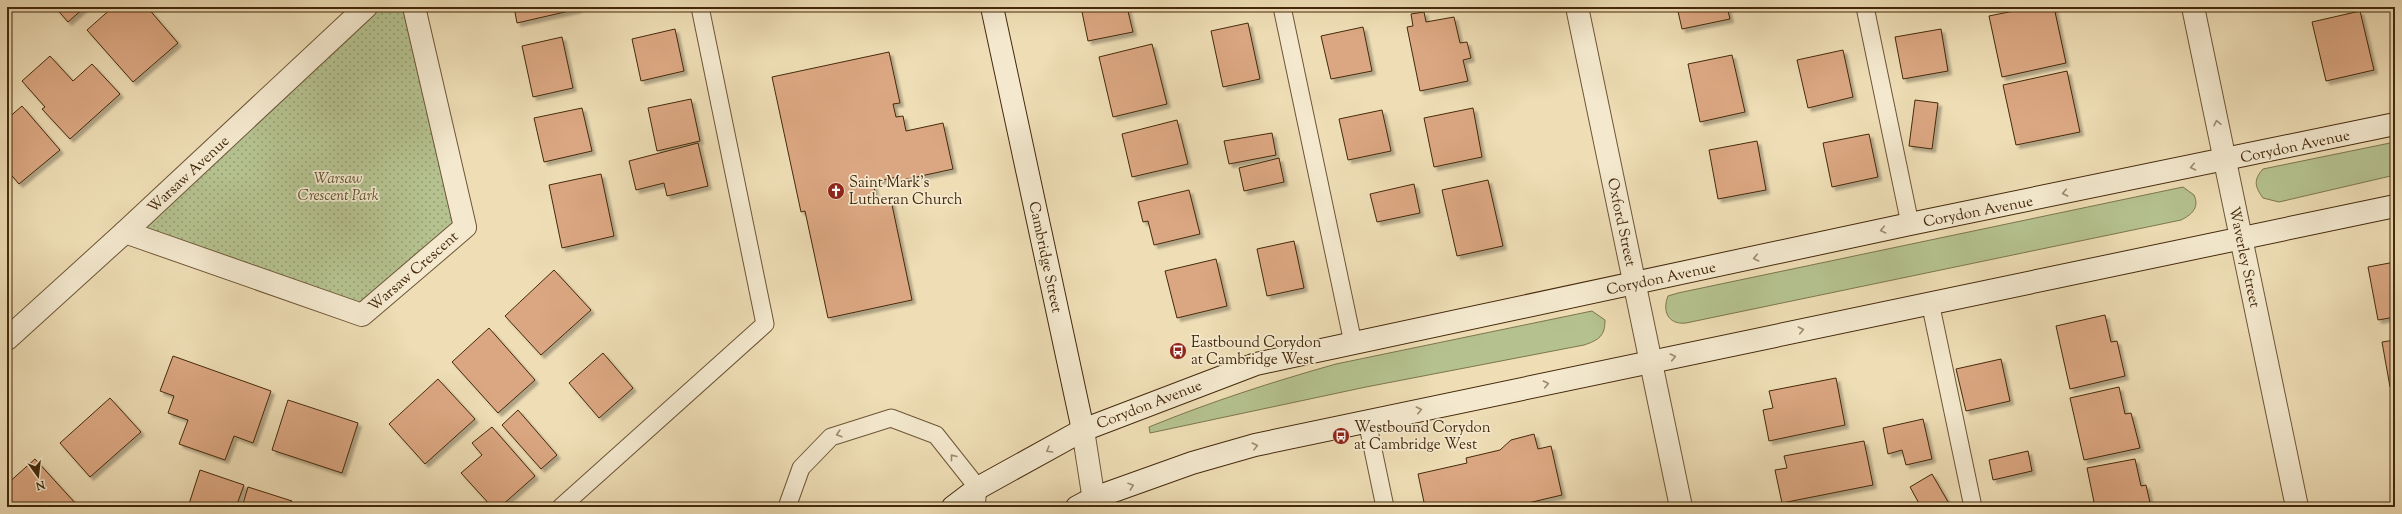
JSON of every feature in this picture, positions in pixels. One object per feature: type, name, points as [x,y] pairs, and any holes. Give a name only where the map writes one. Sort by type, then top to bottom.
[{"type":"main road","name":"Warsaw Avenue","points":[[7,339],[125,232],[366,7]]},
{"type":"main road","name":"Warsaw Crescent","points":[[125,232],[362,315],[465,227],[414,7]]},
{"type":"main road","name":"Cambridge Street","points":[[992,7],[1083,430],[1089,504]]},
{"type":"main road","name":"Oxford Street","points":[[1577,7],[1681,507]]},
{"type":"main road","name":"Waverley Street","points":[[2193,7],[2298,507]]},
{"type":"main road","name":"Corydon Avenue","points":[[953,507],[977,497],[1083,430],[1256,364],[1910,224],[2225,161],[2395,124]]},
{"type":"main road","points":[[1089,504],[1192,463],[1255,445],[1930,302],[2395,206]]},
{"type":"lane","points":[[561,507],[765,324],[700,7]]},
{"type":"lane","points":[[1282,7],[1352,343]]},
{"type":"lane","points":[[1865,7],[1910,224]]},
{"type":"lane","points":[[1930,302],[1973,507]]},
{"type":"lane","points":[[787,507],[801,468],[830,437],[891,418],[936,435],[977,497]]},
{"type":"lane","points":[[1367,421],[1385,507]]},
{"type":"green space","name":"Warsaw Crescent Park","points":[[366,7],[414,7],[465,227],[362,315],[125,232]]},
{"type":"green space","points":[[2395,142],[2395,175],[2279,202],[2263,198],[2256,184],[2256,180],[2263,169]]},
{"type":"green space","points":[[2183,187],[2194,195],[2196,204],[2194,210],[2181,220],[1686,323],[1675,322],[1666,312],[1666,302],[1668,296],[1678,293]]},
{"type":"green space","points":[[1592,311],[1605,320],[1604,330],[1600,337],[1584,345],[1366,387],[1150,433],[1149,427],[1195,409],[1265,385],[1336,364]]},
{"type":"building","points":[[55,7],[85,7],[68,22]]},
{"type":"building","points":[[113,7],[147,7],[178,43],[133,82],[87,30]]},
{"type":"building","points":[[514,7],[578,7],[578,9],[517,23]]},
{"type":"building","points":[[1081,7],[1127,7],[1133,32],[1088,41]]},
{"type":"building","points":[[1677,7],[1727,7],[1730,19],[1682,29]]},
{"type":"building","points":[[2033,7],[2054,7],[2066,63],[2002,77],[1989,16]]},
{"type":"building","points":[[2360,11],[2374,70],[2326,81],[2312,22]]},
{"type":"building","points":[[1424,12],[1426,22],[1454,17],[1460,43],[1467,42],[1471,58],[1463,60],[1468,81],[1420,91],[1407,27],[1413,26],[1411,14]]},
{"type":"building","points":[[1248,23],[1260,79],[1223,87],[1211,31]]},
{"type":"building","points":[[1363,27],[1372,71],[1331,79],[1321,36]]},
{"type":"building","points":[[675,29],[684,71],[641,81],[632,39]]},
{"type":"building","points":[[1941,29],[1948,71],[1903,79],[1895,37]]},
{"type":"building","points":[[562,37],[573,88],[533,97],[522,46]]},
{"type":"building","points":[[1152,44],[1167,104],[1113,117],[1099,57]]},
{"type":"building","points":[[1843,50],[1853,97],[1808,108],[1797,60]]},
{"type":"building","name":"Saint Mark's Lutheran Church","points":[[889,52],[900,103],[893,104],[896,117],[903,116],[906,131],[943,123],[953,169],[898,181],[897,177],[873,182],[877,203],[891,200],[912,300],[828,318],[805,211],[801,212],[772,77]]},
{"type":"building","points":[[1732,55],[1745,112],[1700,122],[1688,64]]},
{"type":"building","points":[[50,56],[73,81],[92,64],[120,94],[70,139],[42,109],[45,107],[22,81]]},
{"type":"building","points":[[2067,71],[2080,132],[2016,145],[2003,85]]},
{"type":"building","points":[[691,99],[700,141],[657,151],[648,108]]},
{"type":"building","points":[[1915,100],[1938,103],[1932,149],[1909,146]]},
{"type":"building","points":[[22,106],[60,150],[19,184],[7,170],[7,119]]},
{"type":"building","points":[[582,108],[592,151],[544,162],[534,118]]},
{"type":"building","points":[[1473,108],[1482,157],[1434,167],[1424,118]]},
{"type":"building","points":[[1382,110],[1391,151],[1348,160],[1339,119]]},
{"type":"building","points":[[1177,120],[1188,164],[1132,177],[1122,134]]},
{"type":"building","points":[[1272,133],[1276,155],[1229,164],[1224,141]]},
{"type":"building","points":[[1869,134],[1878,177],[1832,187],[1823,143]]},
{"type":"building","points":[[1757,141],[1766,190],[1718,199],[1709,150]]},
{"type":"building","points":[[698,143],[708,186],[667,196],[664,183],[636,190],[629,161]]},
{"type":"building","points":[[1279,158],[1284,182],[1244,191],[1239,168]]},
{"type":"building","points":[[601,174],[614,236],[562,248],[549,185]]},
{"type":"building","points":[[1488,180],[1503,246],[1457,256],[1442,190]]},
{"type":"building","points":[[1414,184],[1420,213],[1377,222],[1370,194]]},
{"type":"building","points":[[1189,190],[1200,234],[1154,245],[1148,221],[1143,222],[1138,202]]},
{"type":"building","points":[[1294,241],[1304,288],[1267,296],[1257,249]]},
{"type":"building","points":[[1216,259],[1227,306],[1177,318],[1165,271]]},
{"type":"building","points":[[2395,262],[2395,317],[2378,320],[2368,267]]},
{"type":"building","points":[[554,270],[591,310],[541,355],[505,316]]},
{"type":"building","points":[[2105,315],[2111,342],[2117,341],[2125,376],[2070,389],[2056,326]]},
{"type":"building","points":[[489,328],[535,380],[498,413],[452,362]]},
{"type":"building","points":[[2395,340],[2395,386],[2390,387],[2382,342]]},
{"type":"building","points":[[603,353],[633,388],[599,418],[569,383]]},
{"type":"building","points":[[173,356],[271,391],[253,443],[234,436],[225,460],[179,444],[188,420],[168,413],[174,396],[160,391]]},
{"type":"building","points":[[2001,359],[2010,401],[1966,411],[1956,369]]},
{"type":"building","points":[[1836,378],[1845,425],[1769,441],[1763,410],[1773,408],[1769,391]]},
{"type":"building","points":[[438,379],[475,419],[425,464],[389,424]]},
{"type":"building","points":[[2119,387],[2125,414],[2131,413],[2140,448],[2084,460],[2070,398]]},
{"type":"building","points":[[110,398],[141,432],[90,477],[60,443]]},
{"type":"building","points":[[288,400],[358,423],[342,473],[272,450]]},
{"type":"building","points":[[518,410],[557,455],[541,469],[502,425]]},
{"type":"building","points":[[1923,419],[1932,459],[1906,465],[1902,450],[1888,454],[1883,428]]},
{"type":"building","points":[[492,427],[535,476],[500,507],[492,507],[461,473],[482,455],[472,443]]},
{"type":"building","points":[[1534,434],[1538,449],[1551,446],[1562,495],[1511,507],[1425,507],[1418,474],[1467,463],[1466,458],[1500,450],[1511,440]]},
{"type":"building","points":[[1864,441],[1873,485],[1782,503],[1775,470],[1787,468],[1784,456]]},
{"type":"building","points":[[2028,451],[2032,471],[1993,480],[1989,460]]},
{"type":"building","points":[[35,459],[77,505],[74,507],[7,507],[7,484]]},
{"type":"building","points":[[2135,459],[2141,486],[2146,485],[2151,507],[2095,507],[2087,468]]},
{"type":"building","points":[[200,470],[244,485],[236,507],[188,507]]},
{"type":"building","points":[[1932,474],[1951,507],[1921,507],[1910,487]]},
{"type":"building","points":[[248,487],[292,501],[290,507],[242,507]]},
{"type":"place","name":"Saint Mark's Lutheran Church","points":[[836,191]]},
{"type":"place","name":"Eastbound Corydon at Cambridge West","points":[[1178,351]]},
{"type":"place","name":"Westbound Corydon at Cambridge West","points":[[1341,436]]}]
